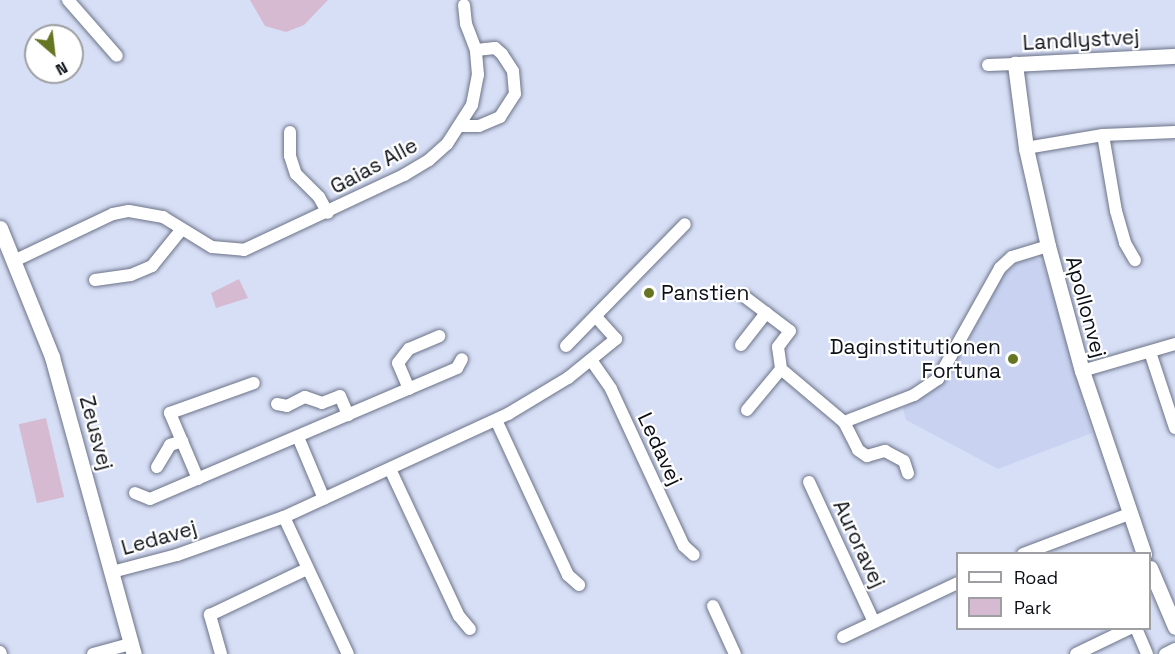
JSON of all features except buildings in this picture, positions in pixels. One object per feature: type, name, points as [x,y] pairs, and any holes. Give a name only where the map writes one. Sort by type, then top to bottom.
[{"type":"street","points":[[68,0],[117,56]]},
{"type":"street","name":"Gaias Alle","points":[[16,260],[113,214],[129,211],[148,211],[212,247],[244,250],[328,213],[429,160],[462,126],[472,105],[478,75],[476,50],[466,24],[464,5]]},
{"type":"street","points":[[462,126],[479,126],[500,117],[515,94],[513,71],[502,54],[495,48],[476,50]]},
{"type":"street","name":"Landlystvej","points":[[988,65],[1175,57]]},
{"type":"street","name":"Apollonvej","points":[[1015,64],[1026,148],[1048,246],[1082,371],[1143,552]]},
{"type":"street","name":"Gaias Alle","points":[[290,132],[290,156],[296,174],[319,197],[328,213]]},
{"type":"street","points":[[1026,148],[1103,135],[1175,132]]},
{"type":"street","points":[[1103,135],[1116,211],[1135,260]]},
{"type":"street","points":[[566,346],[685,224]]},
{"type":"street","name":"Zeusvej","points":[[0,228],[16,260],[62,388],[133,649]]},
{"type":"street","points":[[95,280],[131,275],[152,266],[181,230]]},
{"type":"street","points":[[844,422],[914,395],[938,379],[1000,268],[1012,256],[1048,246]]},
{"type":"street","points":[[745,297],[790,331],[778,347],[781,369],[844,422],[858,450],[867,456],[885,451],[904,461],[908,473]]},
{"type":"street","points":[[741,345],[766,313]]},
{"type":"street","name":"Ledavej","points":[[112,572],[188,551],[284,517],[496,420],[568,378],[616,339],[596,316]]},
{"type":"street","points":[[409,389],[398,363],[409,349],[439,336]]},
{"type":"street","points":[[1082,371],[1175,344]]},
{"type":"street","points":[[1150,352],[1175,428]]},
{"type":"street","name":"Ledavej","points":[[135,493],[150,499],[457,368],[462,359]]},
{"type":"street","name":"Ledavej","points":[[591,360],[611,389],[684,546],[694,555]]},
{"type":"street","points":[[747,410],[781,369]]},
{"type":"street","points":[[198,479],[170,413],[254,383]]},
{"type":"street","points":[[277,404],[287,406],[305,398],[322,403],[339,396],[348,416]]},
{"type":"street","points":[[496,420],[568,575],[579,585]]},
{"type":"street","points":[[298,437],[324,499]]},
{"type":"street","points":[[157,467],[170,446],[182,441]]},
{"type":"street","points":[[390,469],[459,616],[470,629]]},
{"type":"street","name":"Auroravej","points":[[809,482],[874,622]]},
{"type":"street","points":[[1028,552],[1129,514]]},
{"type":"street","points":[[284,517],[348,654]]},
{"type":"street","points":[[220,654],[210,615],[307,569]]},
{"type":"street","points":[[1151,573],[1175,627]]},
{"type":"street","name":"Auroravej","points":[[843,637],[956,583]]},
{"type":"street","points":[[713,606],[735,654]]},
{"type":"street","points":[[1076,654],[1126,630]]},
{"type":"street","points":[[1137,630],[1147,654]]},
{"type":"street","points":[[93,654],[133,649]]},
{"type":"street","points":[[1165,654],[1175,649]]},
{"type":"shaded area","name":"Daginstitutionen Fortuna","points":[[1035,258],[1043,262],[1092,433],[998,469],[906,420],[903,408],[932,392],[951,372],[1004,274],[1019,262]]},
{"type":"green space","points":[[250,0],[328,0],[304,25],[286,32],[265,26]]},
{"type":"green space","points":[[239,279],[248,298],[216,308],[211,293]]},
{"type":"green space","points":[[46,418],[64,497],[37,503],[19,424]]},
{"type":"place","name":"Panstien","points":[[649,293]]},
{"type":"place","name":"Daginstitutionen Fortuna","points":[[1013,359]]}]
